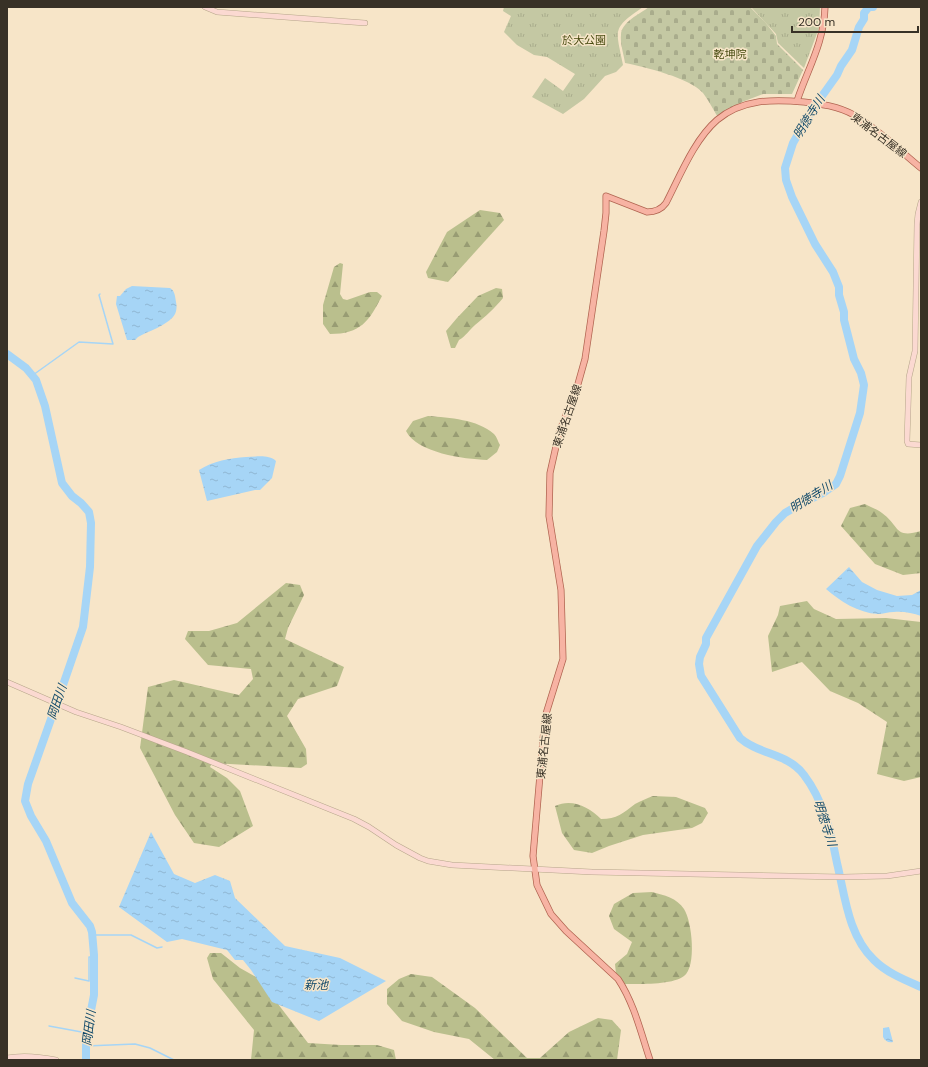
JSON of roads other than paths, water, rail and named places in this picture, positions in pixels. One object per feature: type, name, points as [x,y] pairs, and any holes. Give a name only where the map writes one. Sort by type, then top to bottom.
[{"type":"main road","points":[[797,101],[820,44],[823,31],[825,7]]},
{"type":"main road","name":"東浦名古屋線","points":[[650,1060],[630,1001],[624,988],[618,979],[566,931],[551,914],[537,884],[533,856],[545,717],[563,659],[561,590],[549,516],[550,473],[559,433],[578,384],[585,359],[605,225],[606,196],[647,212],[660,209],[666,203],[700,141],[717,120],[735,109],[754,102],[774,100],[810,102],[836,107],[855,116],[921,168]]},
{"type":"street","points":[[205,7],[217,12],[365,23]]},
{"type":"street","points":[[921,202],[917,224],[915,351],[909,377],[907,441],[908,444],[921,445]]},
{"type":"street","points":[[7,682],[61,706],[187,752],[354,819],[396,845],[428,861],[452,866],[592,872],[836,877],[887,876],[921,871]]},
{"type":"street","points":[[7,1058],[41,1057],[56,1060]]},
{"type":"water","points":[[132,286],[170,288],[174,294],[176,310],[175,314],[166,323],[135,340],[127,340],[116,304],[117,296],[120,296],[126,289]]},
{"type":"water","points":[[258,456],[269,457],[276,461],[272,478],[260,490],[207,501],[199,470],[222,460]]},
{"type":"water","points":[[849,567],[862,582],[877,590],[897,596],[912,595],[921,590],[921,616],[900,612],[878,614],[871,613],[856,609],[837,598],[826,589]]},
{"type":"water","name":"新池","points":[[151,832],[174,874],[195,883],[215,875],[230,881],[235,898],[285,946],[340,958],[386,981],[319,1021],[272,1002],[243,960],[235,960],[227,950],[182,939],[167,942],[119,907]]},
{"type":"water","points":[[889,1027],[893,1042],[885,1040],[883,1037],[883,1028]]},
{"type":"waterway","name":"明徳寺川","points":[[873,7],[869,7],[864,13],[864,19],[859,27],[852,50],[841,66],[837,75],[812,110],[793,143],[785,168],[786,180],[792,197],[815,244],[833,272],[839,287],[844,320],[854,359],[861,373],[864,385],[860,413],[840,476],[836,484],[823,493],[785,513],[757,546],[706,638],[706,644],[700,657],[699,664],[701,676],[740,738],[756,748],[790,762],[804,775],[811,785],[829,828],[845,902],[853,927],[865,950],[879,965],[885,969],[896,976],[921,987]]},
{"type":"waterway","points":[[33,375],[79,342],[113,344],[99,295],[100,294]]},
{"type":"waterway","name":"岡田川","points":[[7,354],[26,368],[36,380],[45,406],[62,483],[72,496],[89,512],[91,523],[90,567],[83,627],[28,784],[25,801],[31,816],[46,841],[72,903],[90,926],[92,932],[94,955],[94,995],[86,1036],[86,1060]]},
{"type":"waterway","points":[[93,935],[131,935],[157,948],[162,947]]},
{"type":"waterway","points":[[75,978],[89,981],[89,957],[94,957]]},
{"type":"waterway","points":[[49,1026],[87,1033]]},
{"type":"waterway","points":[[86,1046],[135,1044],[150,1048],[174,1060]]},
{"type":"park label","name":"於大公園","points":[[584,40]]},
{"type":"park label","name":"乾坤院","points":[[730,54]]}]
